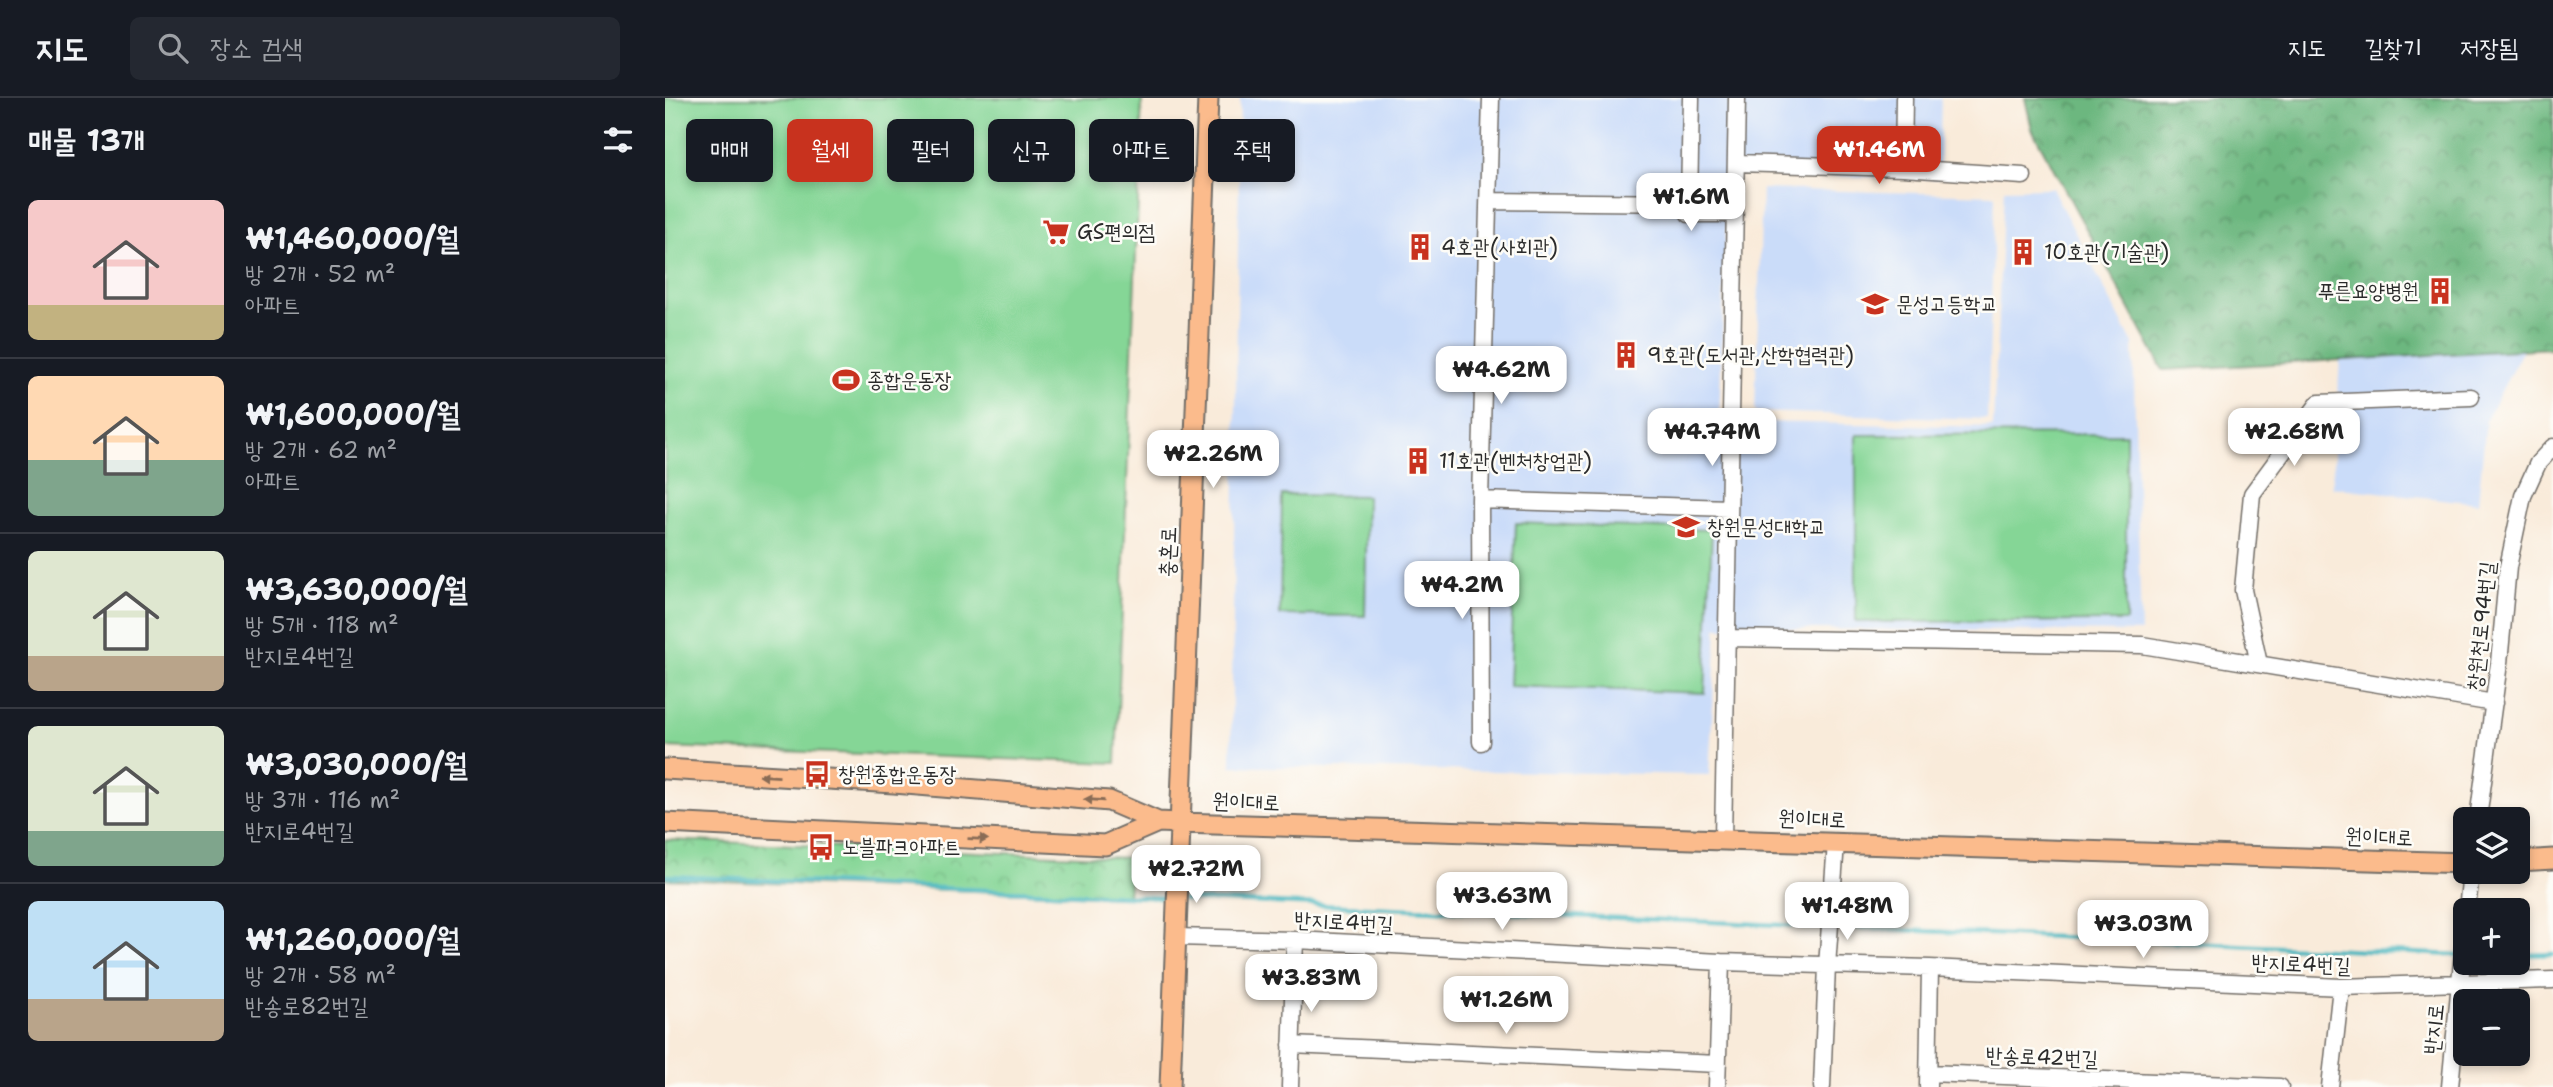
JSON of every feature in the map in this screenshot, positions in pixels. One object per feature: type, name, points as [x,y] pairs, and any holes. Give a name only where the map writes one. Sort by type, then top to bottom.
[{"type":"main road","name":"충혼로","points":[[1175,932],[1208,98]]},
{"type":"main road","name":"원이대로","points":[[665,769],[894,783],[1109,801],[1158,822],[2453,863]]},
{"type":"main road","name":"원이대로","points":[[665,823],[1105,845],[1158,822]]},
{"type":"main road","points":[[2530,860],[2553,859]]},
{"type":"main road","points":[[1170,1087],[1175,932]]},
{"type":"street","points":[[1481,742],[1480,500],[1491,98]]},
{"type":"street","points":[[1691,98],[1689,214],[1735,214]]},
{"type":"street","points":[[1723,839],[1737,98]]},
{"type":"street","points":[[1903,168],[1904,98]]},
{"type":"street","points":[[1736,163],[1903,168],[2023,176]]},
{"type":"street","points":[[1489,201],[1689,203]]},
{"type":"street","points":[[2259,664],[2243,590],[2252,494],[2319,403],[2472,397]]},
{"type":"street","name":"창원천로94번길","points":[[2480,807],[2494,704],[2508,567],[2523,496],[2539,463],[2553,447]]},
{"type":"street","points":[[1480,500],[1729,508]]},
{"type":"street","points":[[1727,638],[2142,645],[2494,704]]},
{"type":"street","points":[[1822,1087],[1836,843]]},
{"type":"street","name":"반지로4번길","points":[[1175,932],[1721,962],[1930,968],[2341,988],[2460,980],[2553,980]]},
{"type":"street","points":[[1290,1087],[1295,940]]},
{"type":"street","points":[[1717,1087],[1721,962]]},
{"type":"street","points":[[1928,1080],[1930,968]]},
{"type":"street","name":"반지로","points":[[2450,1087],[2460,975]]},
{"type":"street","points":[[2330,1087],[2341,988]]},
{"type":"street","points":[[1291,1045],[1718,1064]]},
{"type":"street","name":"반송로42번길","points":[[1928,1080],[2280,1087]]},
{"type":"shaded area","name":"창원문성대학교","points":[[1240,98],[1941,98],[1939,179],[1728,173],[1719,421],[1993,427],[2004,189],[2052,188],[2133,344],[2141,632],[1717,628],[1709,775],[1231,766],[1239,182],[1295,182],[1295,119],[1240,119]]},
{"type":"shaded area","name":"문성고등학교","points":[[1762,189],[1995,195],[1987,419],[1755,412]]},
{"type":"shaded area","points":[[2537,323],[2486,420],[2478,503],[2332,487],[2341,342]]},
{"type":"green space","points":[[665,98],[1142,98],[1141,119],[1089,119],[1089,182],[1139,182],[1116,763],[665,747]]},
{"type":"green space","points":[[2025,98],[2553,98],[2553,348],[2163,370],[2032,129]]},
{"type":"green space","points":[[2126,434],[2126,621],[1856,622],[1856,435]]},
{"type":"green space","points":[[1282,495],[1367,496],[1365,616],[1280,615]]},
{"type":"green space","points":[[1516,523],[1712,530],[1705,693],[1509,686]]},
{"type":"green space","points":[[665,840],[1131,858],[1128,897],[665,879]]},
{"type":"waterway","points":[[665,876],[1171,898]]},
{"type":"waterway","points":[[1183,899],[1825,927]]},
{"type":"waterway","points":[[1834,927],[2453,955]]},
{"type":"waterway","points":[[2530,955],[2553,954]]},
{"type":"place","name":"GS편의점","points":[[1056,232]]},
{"type":"place","name":"4호관(사회관)","points":[[1420,247]]},
{"type":"place","name":"10호관(기술관)","points":[[2023,252]]},
{"type":"place","name":"푸른요양병원","points":[[2440,291]]},
{"type":"place","name":"문성고등학교","points":[[1875,304]]},
{"type":"place","name":"9호관(도서관,산학협력관)","points":[[1626,355]]},
{"type":"place","name":"종합운동장","points":[[846,380]]},
{"type":"place","name":"11호관(벤처창업관)","points":[[1418,461]]},
{"type":"place","name":"창원문성대학교","points":[[1686,527]]},
{"type":"place","name":"창원종합운동장","points":[[817,774]]},
{"type":"place","name":"노블파크아파트","points":[[821,847]]}]
